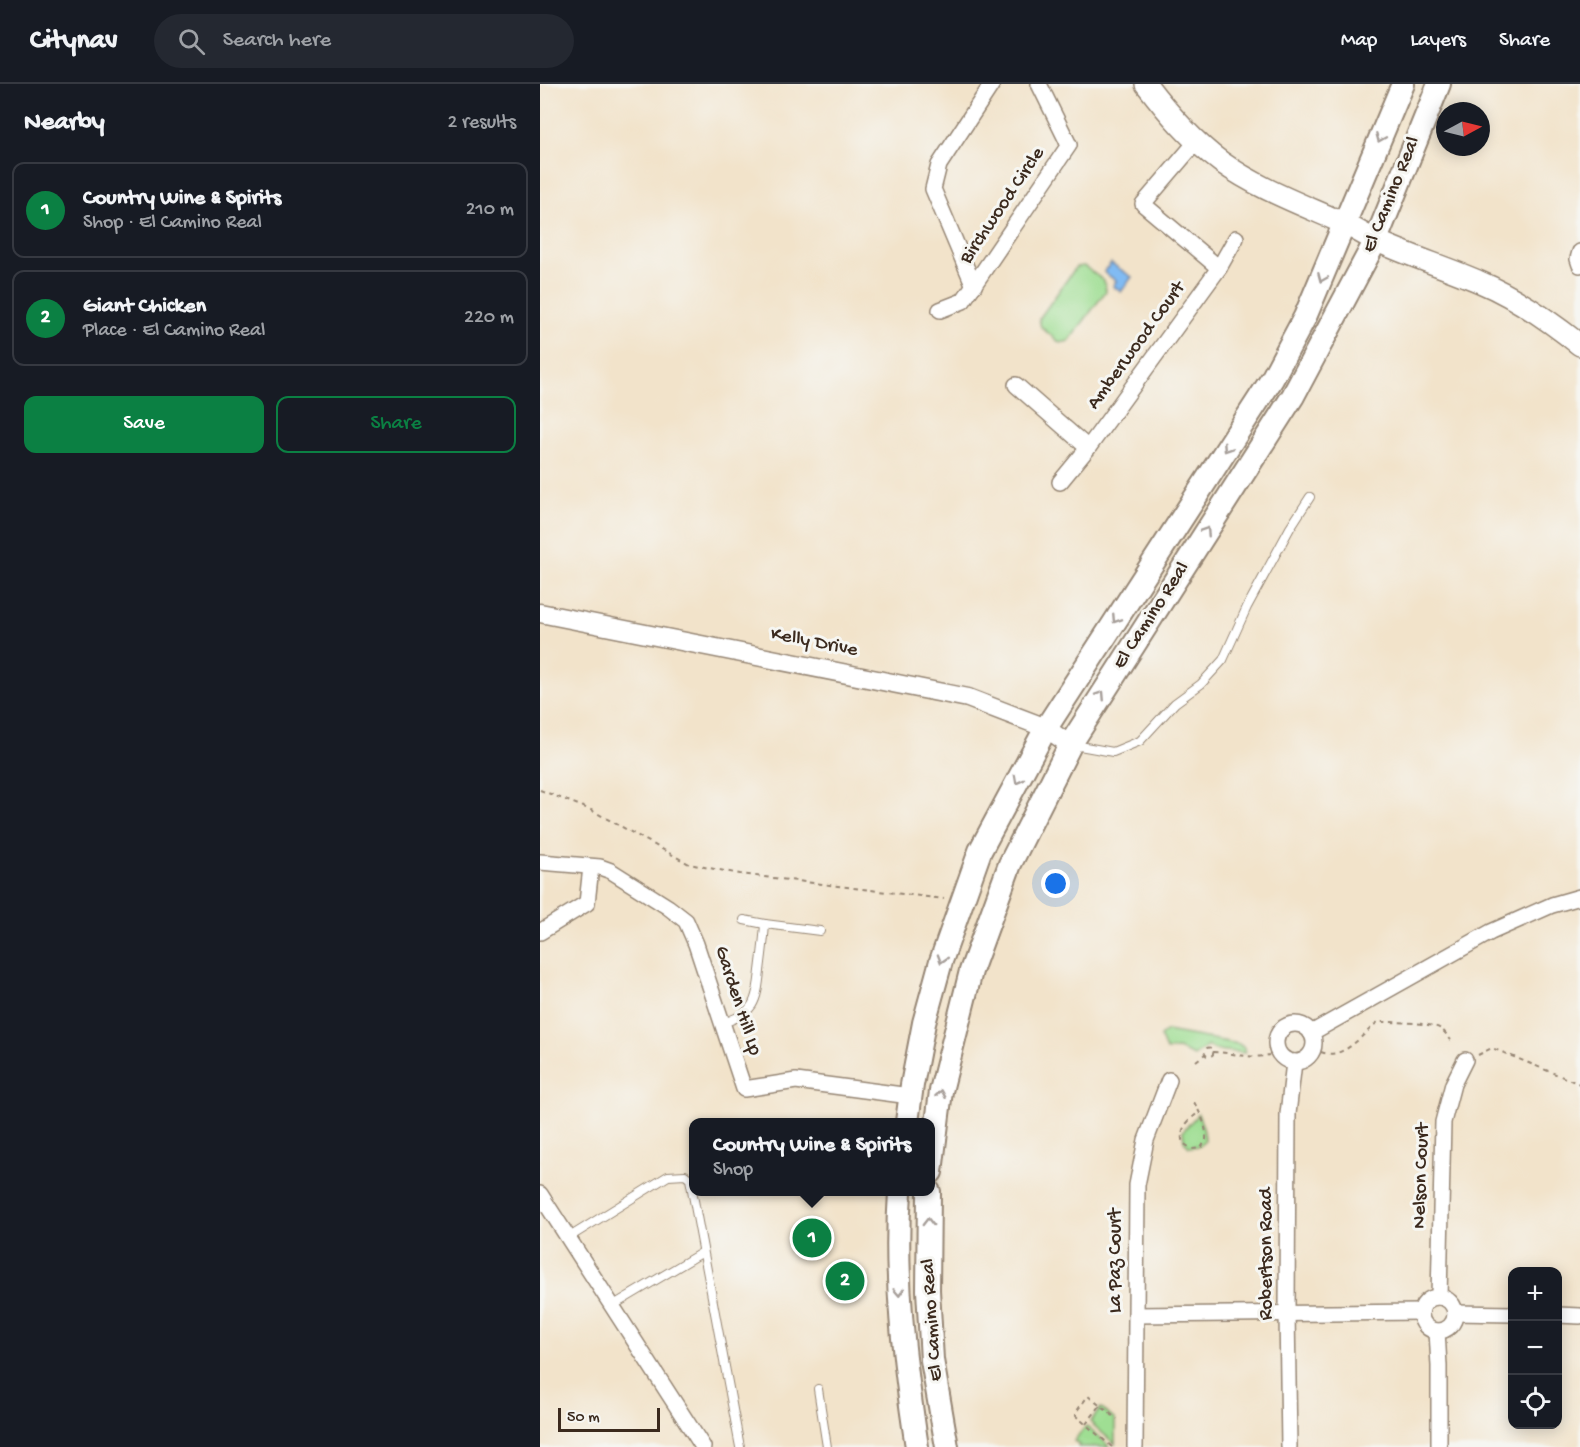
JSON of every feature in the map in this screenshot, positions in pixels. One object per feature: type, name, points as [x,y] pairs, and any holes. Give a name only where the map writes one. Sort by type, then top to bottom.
[{"type":"main road","points":[[1146,84],[1176,122],[1196,142],[1221,162],[1271,193],[1376,240],[1482,283],[1553,325],[1580,345]]},
{"type":"main road","name":"El Camino Real","points":[[907,1118],[924,1023],[941,961],[980,850],[1046,728],[1272,379],[1305,317],[1403,84]]},
{"type":"main road","name":"El Camino Real","points":[[935,1135],[941,1091],[970,971],[1010,864],[1070,745],[1293,396],[1376,240],[1439,84]]},
{"type":"main road","name":"El Camino Real","points":[[900,1196],[898,1249],[902,1333],[917,1447]]},
{"type":"main road","name":"El Camino Real","points":[[929,1196],[928,1290],[932,1360],[947,1447]]},
{"type":"street","name":"Birchwood Circle","points":[[974,286],[933,189],[939,165],[992,84]]},
{"type":"street","name":"Birchwood Circle","points":[[940,310],[963,301],[1070,146],[1039,84]]},
{"type":"street","points":[[1196,142],[1143,204],[1219,268]]},
{"type":"street","name":"Amberwood Court","points":[[1060,483],[1219,268],[1236,238]]},
{"type":"street","points":[[1580,252],[1578,259],[1580,265]]},
{"type":"street","points":[[1016,385],[1088,448]]},
{"type":"street","name":"Kelly Drive","points":[[540,614],[571,618],[968,698],[1046,728],[1070,745]]},
{"type":"street","name":"Garden Hill Lp","points":[[540,862],[611,871],[686,921],[696,944],[744,1089],[796,1081],[910,1096]]},
{"type":"street","points":[[540,932],[587,903],[591,867]]},
{"type":"street","points":[[1311,1033],[1491,932],[1552,905],[1580,897]]},
{"type":"street","points":[[1296,1024],[1311,1033],[1314,1039],[1312,1052],[1303,1060],[1293,1062],[1285,1059],[1278,1049],[1280,1032],[1296,1024]]},
{"type":"street","name":"Nelson Court","points":[[1439,1297],[1443,1122],[1453,1084],[1466,1060]]},
{"type":"street","name":"Robertson Road","points":[[1289,1447],[1288,1114],[1293,1062]]},
{"type":"street","name":"La Paz Court","points":[[1135,1447],[1137,1185],[1146,1140],[1169,1080]]},
{"type":"street","points":[[540,1194],[704,1447]]},
{"type":"street","points":[[1439,1297],[1452,1303],[1455,1313],[1448,1328],[1437,1330],[1427,1326],[1421,1312],[1427,1301],[1439,1297]]},
{"type":"street","points":[[1137,1315],[1421,1312]]},
{"type":"street","points":[[1455,1313],[1508,1314]]},
{"type":"street","points":[[1562,1315],[1580,1316]]},
{"type":"street","points":[[1437,1330],[1439,1447]]},
{"type":"lane","points":[[1070,745],[1113,752],[1140,741],[1174,704],[1202,684],[1223,660],[1246,607],[1310,497]]},
{"type":"lane","points":[[744,920],[820,931]]},
{"type":"lane","points":[[722,1023],[738,1019],[747,1012],[758,997],[765,924]]},
{"type":"lane","points":[[568,1238],[668,1176],[685,1175],[689,1178]]},
{"type":"lane","points":[[693,1196],[740,1447]]},
{"type":"lane","points":[[612,1306],[703,1252]]},
{"type":"lane","points":[[818,1389],[826,1447]]},
{"type":"path","points":[[540,790],[591,810],[689,864],[740,874],[961,902]]},
{"type":"path","points":[[1321,1052],[1327,1054],[1347,1050],[1378,1022],[1433,1026],[1441,1029],[1451,1040]]},
{"type":"path","points":[[1466,1060],[1492,1047],[1580,1084]]},
{"type":"path","points":[[1196,1061],[1205,1054],[1207,1048],[1211,1048],[1213,1052]]},
{"type":"path","points":[[1205,1054],[1210,1056],[1213,1052],[1227,1052],[1263,1057],[1269,1055]]},
{"type":"path","points":[[1194,1102],[1205,1123],[1206,1140],[1201,1148],[1192,1149],[1184,1146],[1181,1134],[1183,1128],[1199,1112]]},
{"type":"path","points":[[1112,1447],[1076,1416],[1076,1412],[1088,1396],[1118,1419]]},
{"type":"path","points":[[1086,1424],[1100,1406]]},
{"type":"green space","points":[[1084,266],[1104,281],[1106,291],[1069,341],[1060,343],[1041,327],[1039,319],[1076,267]]},
{"type":"green space","points":[[1167,1031],[1239,1044],[1244,1048],[1245,1053],[1216,1050],[1208,1046],[1194,1056],[1178,1049],[1166,1050],[1160,1036]]},
{"type":"green space","points":[[1198,1114],[1205,1140],[1200,1146],[1189,1147],[1184,1141],[1183,1131]]},
{"type":"green space","points":[[1101,1408],[1115,1420],[1115,1444],[1090,1422]]},
{"type":"green space","points":[[1086,1426],[1109,1447],[1078,1447],[1079,1444],[1074,1441]]},
{"type":"water","points":[[1111,263],[1132,277],[1121,292],[1113,286],[1116,281],[1104,272]]},
{"type":"place","name":"Country Wine & Spirits","points":[[812,1238]]},
{"type":"place","name":"Giant Chicken","points":[[845,1281]]}]
